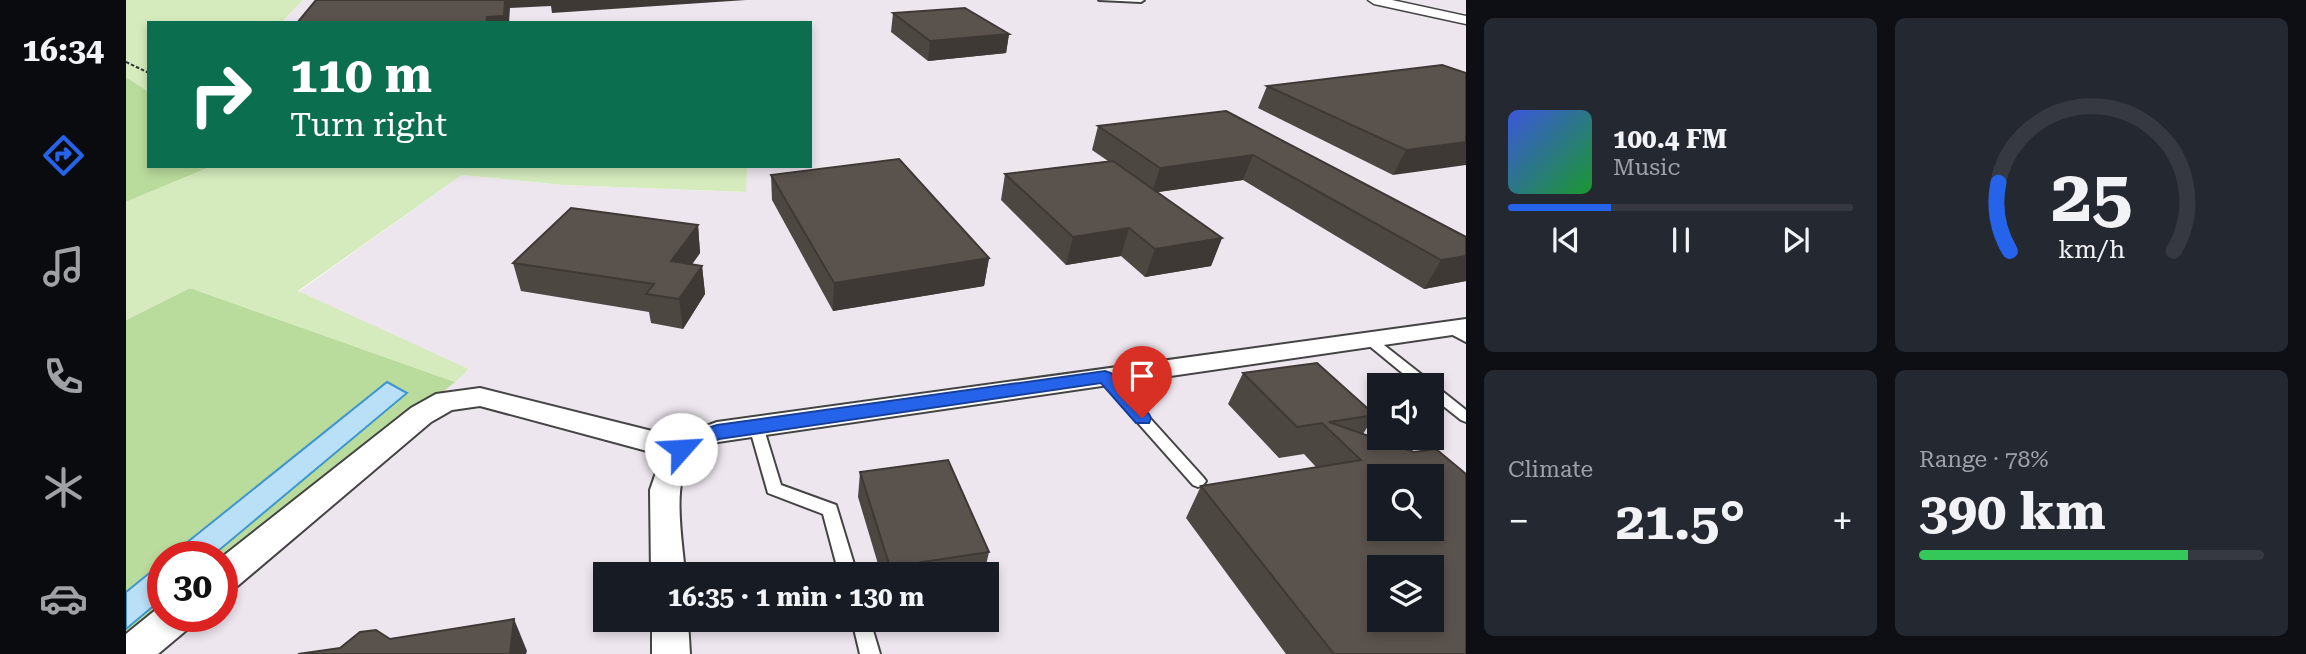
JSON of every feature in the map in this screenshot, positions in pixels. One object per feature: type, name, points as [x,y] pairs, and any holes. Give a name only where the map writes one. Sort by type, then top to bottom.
[{"type":"street","points":[[1374,0],[1466,20]]},
{"type":"street","points":[[667,562],[664,490],[681,449],[694,440],[717,432],[1105,377],[1461,331]]},
{"type":"street","points":[[238,565],[421,415],[446,401],[480,397],[681,449]]},
{"type":"street","points":[[130,654],[157,632]]},
{"type":"street","points":[[670,632],[671,654]]},
{"type":"lane","points":[[1102,0],[1141,0]]},
{"type":"lane","points":[[1371,341],[1411,373]]},
{"type":"lane","points":[[1105,377],[1198,481]]},
{"type":"lane","points":[[1444,400],[1466,417]]},
{"type":"lane","points":[[756,426],[774,489],[830,510],[845,562]]},
{"type":"lane","points":[[864,632],[870,654]]},
{"type":"path","points":[[126,62],[147,72]]},
{"type":"shaded area","points":[[303,0],[1466,0],[1466,654],[126,654],[151,632],[238,632],[238,559],[469,369],[298,292],[462,175],[562,185],[745,192],[747,168],[812,168],[812,21],[283,21]]},
{"type":"green space","points":[[126,0],[303,0],[283,21],[147,21],[147,91],[126,77]]},
{"type":"green space","points":[[126,77],[147,91],[147,168],[207,168],[126,202]]},
{"type":"green space","points":[[207,168],[747,168],[746,192],[562,185],[462,175],[298,291],[469,369],[455,382],[190,288],[126,320],[126,202]]},
{"type":"green space","points":[[190,288],[455,382],[238,559],[238,541],[147,541],[147,631],[126,651],[126,320]]},
{"type":"water","points":[[387,382],[407,393],[230,541],[189,541]]},
{"type":"water","points":[[147,575],[147,611],[126,629],[126,592]]},
{"type":"building","points":[[316,0],[505,0],[504,16],[487,17],[486,21],[299,21]]},
{"type":"building","points":[[965,8],[1009,34],[930,41],[893,13]]},
{"type":"building","points":[[1442,65],[1466,73],[1466,142],[1406,150],[1267,86]]},
{"type":"building","points":[[1226,111],[1466,237],[1466,256],[1441,260],[1253,155],[1160,168],[1098,126]]},
{"type":"building","points":[[899,159],[989,258],[834,283],[771,175]]},
{"type":"building","points":[[1113,161],[1222,238],[1155,249],[1129,228],[1073,237],[1005,174]]},
{"type":"building","points":[[571,208],[698,225],[671,261],[702,266],[679,299],[646,294],[654,284],[513,263]]},
{"type":"building","points":[[1317,363],[1367,408],[1367,416],[1329,422],[1367,435],[1367,450],[1437,450],[1466,474],[1466,654],[1334,654],[1201,486],[1361,460],[1322,423],[1297,427],[1243,373]]},
{"type":"building","points":[[948,460],[989,552],[923,562],[888,562],[860,472]]},
{"type":"building","points":[[514,619],[510,654],[298,654],[340,648],[360,632],[376,630],[390,639]]},
{"type":"route","points":[[681,449],[694,440],[717,432],[1105,377],[1142,418]]}]
